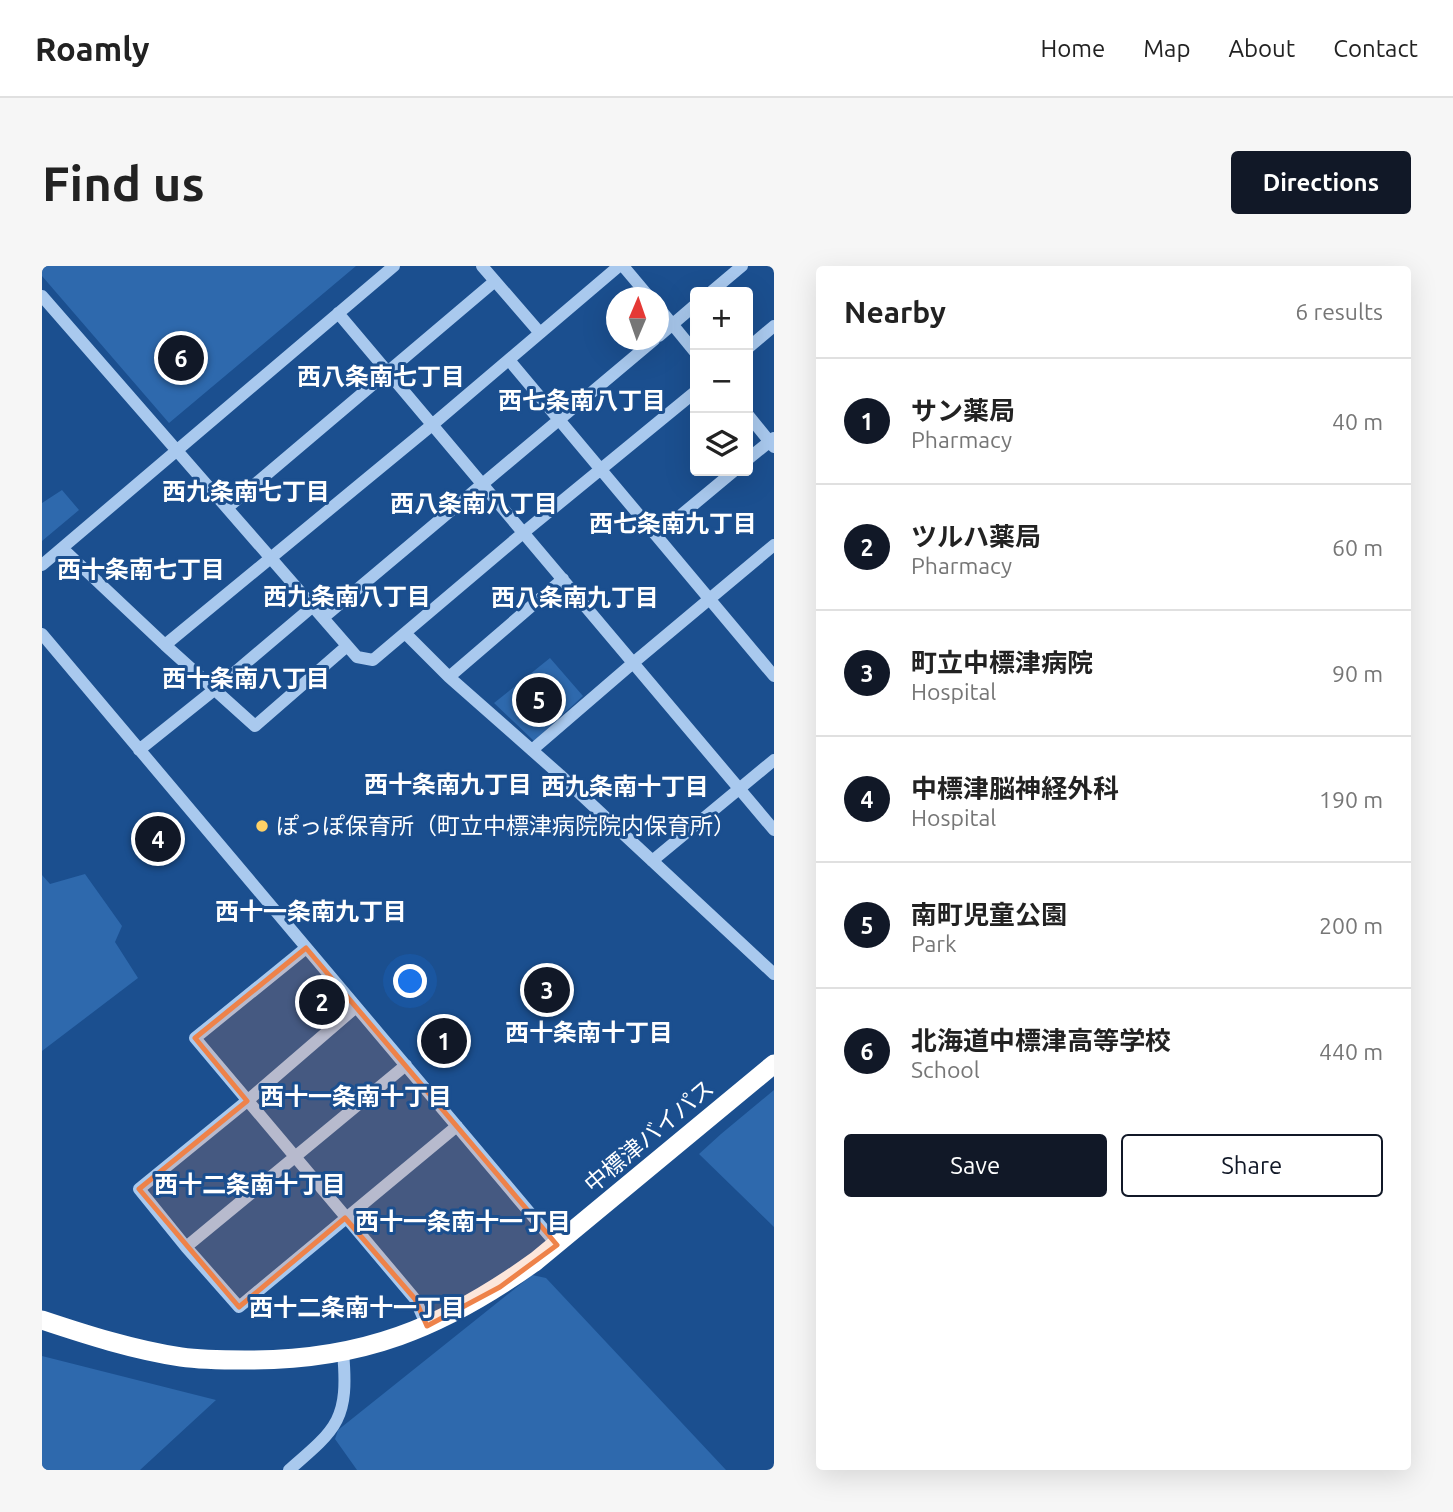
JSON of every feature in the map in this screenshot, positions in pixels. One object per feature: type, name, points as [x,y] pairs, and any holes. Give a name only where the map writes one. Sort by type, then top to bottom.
[{"type":"highway","name":"中標津バイパス","points":[[42,1320],[121,1344],[183,1357],[220,1360],[278,1360],[343,1352],[390,1340],[427,1326],[500,1287],[557,1245],[774,1064]]},
{"type":"street","points":[[42,565],[394,266]]},
{"type":"street","points":[[482,266],[540,333]]},
{"type":"street","points":[[165,645],[621,266],[640,287]]},
{"type":"street","points":[[717,287],[742,266]]},
{"type":"street","points":[[227,508],[495,281]]},
{"type":"street","points":[[42,296],[357,657],[373,660],[690,396]]},
{"type":"street","points":[[669,327],[690,309]]},
{"type":"street","points":[[338,313],[774,830]]},
{"type":"street","points":[[669,320],[693,350]]},
{"type":"street","points":[[753,344],[774,326]]},
{"type":"street","points":[[323,618],[642,350]]},
{"type":"street","points":[[509,360],[772,668]]},
{"type":"street","points":[[753,420],[773,442],[753,456]]},
{"type":"street","points":[[657,535],[728,476]]},
{"type":"street","points":[[532,750],[774,545]]},
{"type":"street","points":[[62,548],[255,726],[347,646]]},
{"type":"street","points":[[449,677],[563,579]]},
{"type":"street","points":[[139,750],[312,607]]},
{"type":"street","points":[[42,634],[557,1245]]},
{"type":"street","points":[[406,634],[449,677],[532,750],[774,974]]},
{"type":"street","points":[[652,861],[774,760]]},
{"type":"street","points":[[306,948],[195,1038],[415,1299],[427,1326]]},
{"type":"street","points":[[356,1007],[247,1101],[138,1189],[186,1247],[239,1307],[457,1126]]},
{"type":"street","points":[[186,1247],[406,1065]]},
{"type":"street","points":[[289,1470],[328,1435],[337,1421],[342,1410],[345,1385],[343,1352]]},
{"type":"highlighted area","points":[[306,948],[557,1245],[500,1287],[427,1326],[415,1299],[345,1218],[239,1307],[139,1189],[247,1101],[195,1038]]},
{"type":"shaded area","points":[[42,266],[356,266],[169,423],[42,276]]},
{"type":"shaded area","points":[[62,490],[79,510],[42,541],[42,503]]},
{"type":"shaded area","points":[[550,658],[583,696],[534,741],[494,703]]},
{"type":"shaded area","points":[[85,874],[122,926],[115,942],[138,978],[42,1051],[42,875],[50,884]]},
{"type":"shaded area","points":[[774,1090],[774,1227],[699,1154]]},
{"type":"shaded area","points":[[532,1275],[546,1278],[726,1470],[357,1470],[335,1439],[338,1430]]},
{"type":"shaded area","points":[[42,1356],[216,1400],[140,1470],[42,1470]]},
{"type":"place","name":"北海道中標津高等学校","points":[[181,358]]},
{"type":"place","name":"南町児童公園","points":[[539,700]]},
{"type":"place","name":"ぽっぽ保育所（町立中標津病院院内保育所）","points":[[262,826]]},
{"type":"place","name":"中標津脳神経外科","points":[[158,839]]},
{"type":"place","name":"町立中標津病院","points":[[547,990]]},
{"type":"place","name":"ツルハ薬局","points":[[322,1002]]},
{"type":"place","name":"サン薬局","points":[[444,1041]]},
{"type":"district","name":"西八条南七丁目","points":[[381,377]]},
{"type":"district","name":"西七条南八丁目","points":[[582,401]]},
{"type":"district","name":"西九条南七丁目","points":[[246,492]]},
{"type":"district","name":"西八条南八丁目","points":[[474,504]]},
{"type":"district","name":"西七条南九丁目","points":[[673,524]]},
{"type":"district","name":"西十条南七丁目","points":[[141,570]]},
{"type":"district","name":"西九条南八丁目","points":[[347,597]]},
{"type":"district","name":"西八条南九丁目","points":[[575,598]]},
{"type":"district","name":"西十条南八丁目","points":[[246,679]]},
{"type":"district","name":"西十条南九丁目","points":[[448,785]]},
{"type":"district","name":"西九条南十丁目","points":[[625,787]]},
{"type":"district","name":"西十一条南九丁目","points":[[311,912]]},
{"type":"district","name":"西十条南十丁目","points":[[589,1033]]},
{"type":"district","name":"西十一条南十丁目","points":[[356,1097]]},
{"type":"district","name":"西十二条南十丁目","points":[[250,1185]]},
{"type":"district","name":"西十一条南十一丁目","points":[[463,1222]]},
{"type":"district","name":"西十二条南十一丁目","points":[[357,1308]]}]
